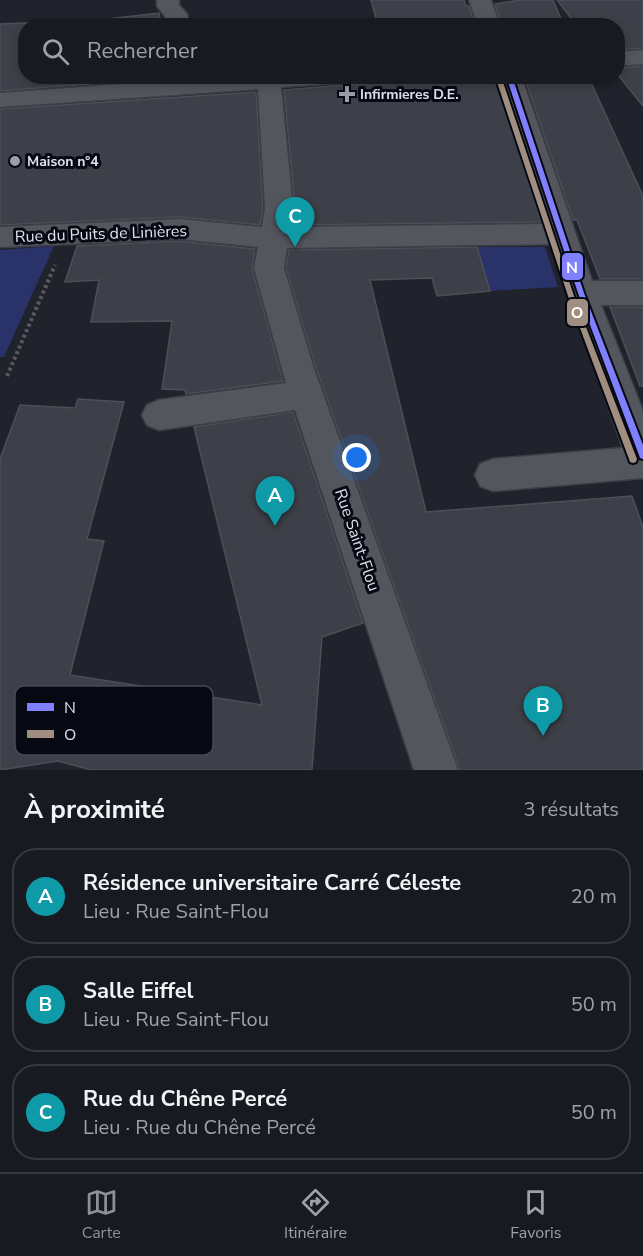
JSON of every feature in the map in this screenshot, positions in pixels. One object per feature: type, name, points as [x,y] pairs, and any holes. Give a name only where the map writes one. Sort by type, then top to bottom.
[{"type":"street","points":[[168,0],[168,6],[176,14],[177,18]]},
{"type":"street","points":[[480,0],[486,18]]},
{"type":"street","points":[[625,58],[643,57]]},
{"type":"street","points":[[0,100],[164,84]]},
{"type":"street","name":"Rue Saint-Flou","points":[[269,84],[279,208],[270,268],[307,394],[436,770]]},
{"type":"street","points":[[511,84],[580,293],[643,455]]},
{"type":"street","name":"Rue du Puits de Linières","points":[[0,237],[179,229],[274,238],[560,234]]},
{"type":"street","points":[[580,293],[643,293]]},
{"type":"street","points":[[159,415],[307,394]]},
{"type":"street","points":[[493,475],[643,462]]},
{"type":"path","points":[[7,376],[68,234]]},
{"type":"shaded area","points":[[54,246],[4,357],[0,357],[0,250]]},
{"type":"shaded area","points":[[477,247],[545,247],[558,287],[490,291]]},
{"type":"building","points":[[371,0],[464,0],[466,6],[469,6],[473,18],[376,18]]},
{"type":"building","points":[[520,0],[553,0],[561,18],[499,18],[495,4]]},
{"type":"building","points":[[557,0],[643,0],[643,48],[625,49],[625,18],[571,18]]},
{"type":"building","points":[[159,13],[160,18],[115,18]]},
{"type":"building","points":[[18,23],[18,84],[89,84],[0,91],[0,24]]},
{"type":"building","points":[[643,66],[643,106],[625,84],[625,67]]},
{"type":"building","points":[[357,84],[498,84],[541,222],[293,225],[295,208],[284,90]]},
{"type":"building","points":[[527,84],[592,84],[643,196],[643,279],[600,279],[577,220],[573,220]]},
{"type":"building","points":[[256,92],[263,208],[260,225],[179,217],[0,225],[0,109]]},
{"type":"building","points":[[179,241],[255,249],[252,269],[283,381],[186,394],[185,390],[162,389],[172,321],[91,322],[99,280],[65,282],[77,246]]},
{"type":"building","points":[[477,247],[490,291],[437,296],[432,278],[370,280],[426,512],[632,496],[643,527],[643,770],[460,770],[315,365],[286,268],[289,250]]},
{"type":"building","points":[[610,307],[643,307],[643,386],[640,386]]},
{"type":"building","points":[[78,399],[124,402],[87,539],[104,541],[70,675],[140,686],[15,686],[15,755],[213,755],[213,697],[262,705],[194,427],[293,412],[363,623],[322,637],[312,770],[91,770],[58,761],[0,770],[0,459],[20,405],[75,408]]},
{"type":"transit line","name":"O","points":[[501,84],[571,296],[633,459]]},
{"type":"transit line","name":"N","points":[[512,84],[581,293],[643,455]]},
{"type":"place","name":"Infirmieres D.E.","points":[[347,94]]},
{"type":"place","name":"Maison n°4","points":[[15,161]]},
{"type":"place","name":"Rue du Chêne Percé","points":[[295,247]]},
{"type":"place","name":"Résidence universitaire Carré Céleste","points":[[275,526]]},
{"type":"place","name":"Salle Eiffel","points":[[543,736]]}]
